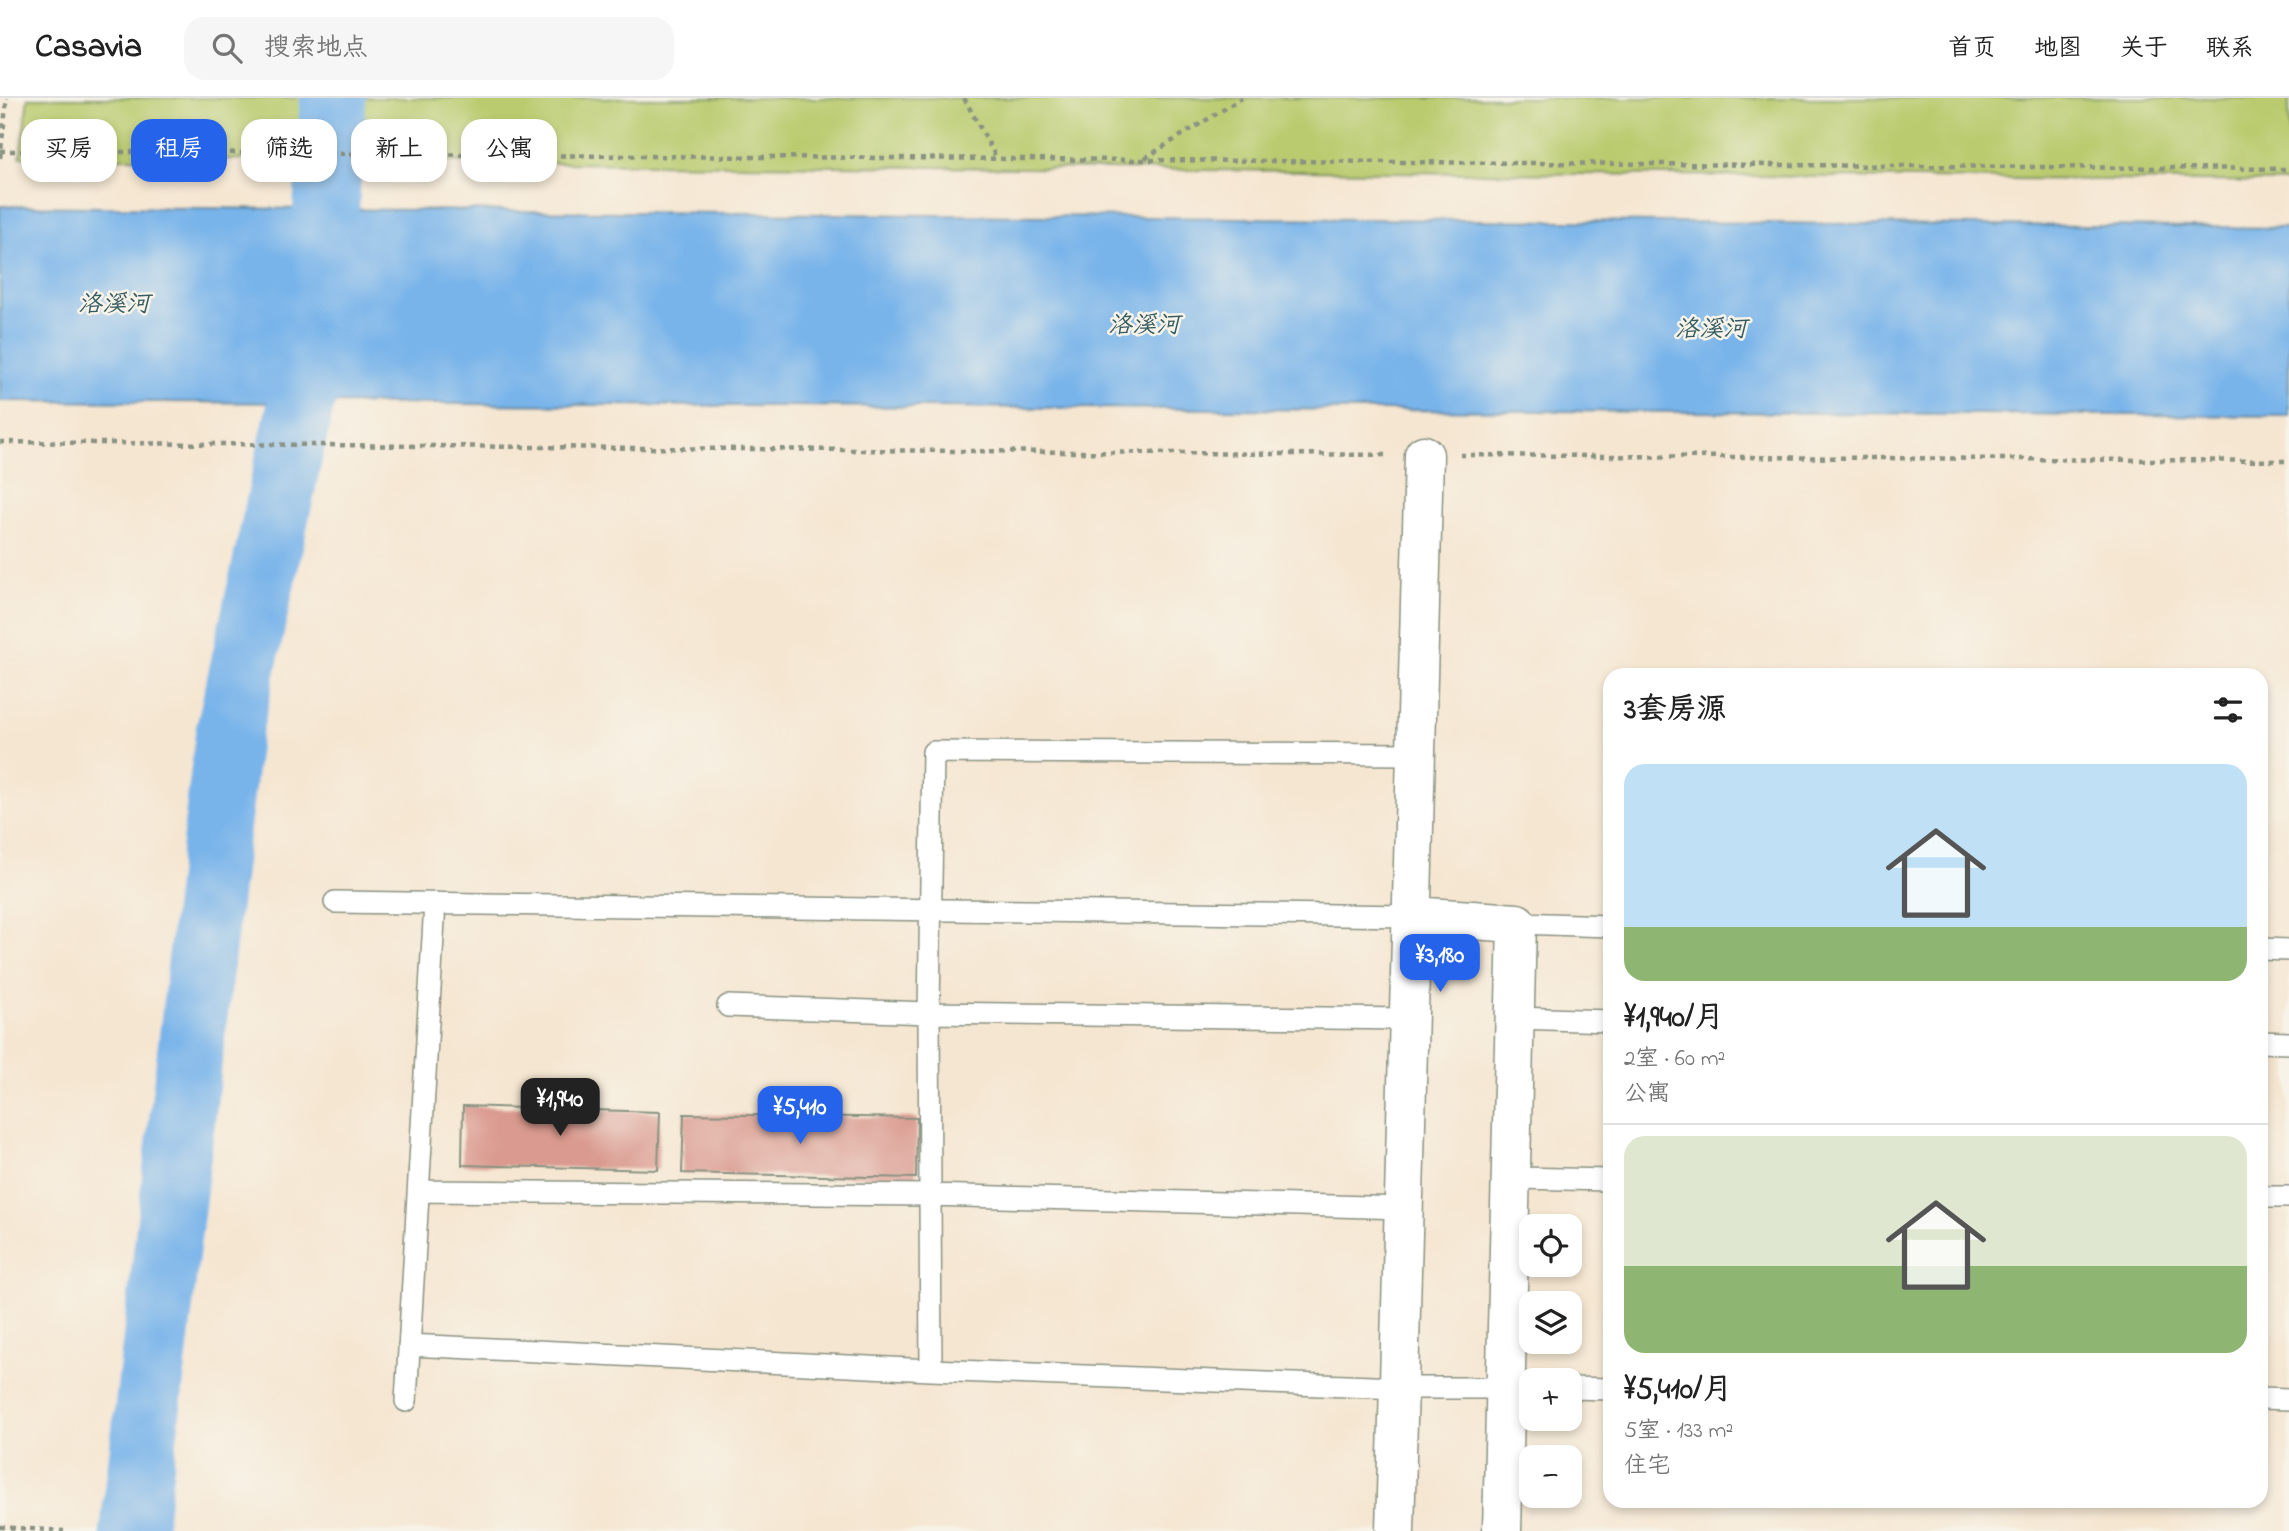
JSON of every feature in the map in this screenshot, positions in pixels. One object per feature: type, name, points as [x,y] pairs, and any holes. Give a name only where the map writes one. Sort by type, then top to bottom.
[{"type":"street","points":[[1395,1531],[1424,455]]},
{"type":"street","points":[[1412,916],[1517,923],[1511,1178],[1519,1387],[1502,1531]]},
{"type":"lane","points":[[931,1370],[929,1013],[933,752],[1416,754]]},
{"type":"lane","points":[[335,902],[1412,916]]},
{"type":"lane","points":[[406,1401],[435,903]]},
{"type":"lane","points":[[1517,923],[1603,926]]},
{"type":"lane","points":[[2268,949],[2289,950]]},
{"type":"lane","points":[[728,1006],[929,1013],[1409,1019]]},
{"type":"lane","points":[[1515,1018],[1603,1021]]},
{"type":"lane","points":[[2268,1042],[2289,1043]]},
{"type":"lane","points":[[1511,1178],[1603,1180]]},
{"type":"lane","points":[[419,1191],[930,1195],[1404,1208]]},
{"type":"lane","points":[[2268,1197],[2289,1198]]},
{"type":"lane","points":[[409,1345],[931,1370],[1399,1388],[1519,1387]]},
{"type":"lane","points":[[1582,1388],[1603,1389]]},
{"type":"lane","points":[[2268,1398],[2289,1399]]},
{"type":"path","points":[[0,158],[8,98]]},
{"type":"path","points":[[964,98],[997,159]]},
{"type":"path","points":[[1142,160],[1242,98]]},
{"type":"path","points":[[0,151],[2289,169]]},
{"type":"path","points":[[0,442],[2289,461]]},
{"type":"path","points":[[0,1527],[64,1531]]},
{"type":"green space","points":[[28,98],[2289,98],[2289,182],[557,163],[557,119],[461,119],[461,162],[447,162],[447,119],[351,119],[351,161],[337,160],[337,119],[241,119],[241,159],[227,159],[227,119],[131,119],[131,158],[117,158],[117,119],[25,119]]},
{"type":"water","name":"洛溪河","points":[[0,206],[2289,228],[2289,416],[0,401]]},
{"type":"building","points":[[463,1106],[660,1112],[658,1170],[462,1165]]},
{"type":"building","points":[[684,1114],[917,1118],[916,1178],[682,1173]]},
{"type":"waterway","points":[[133,1531],[228,735],[319,321],[333,98]]}]
